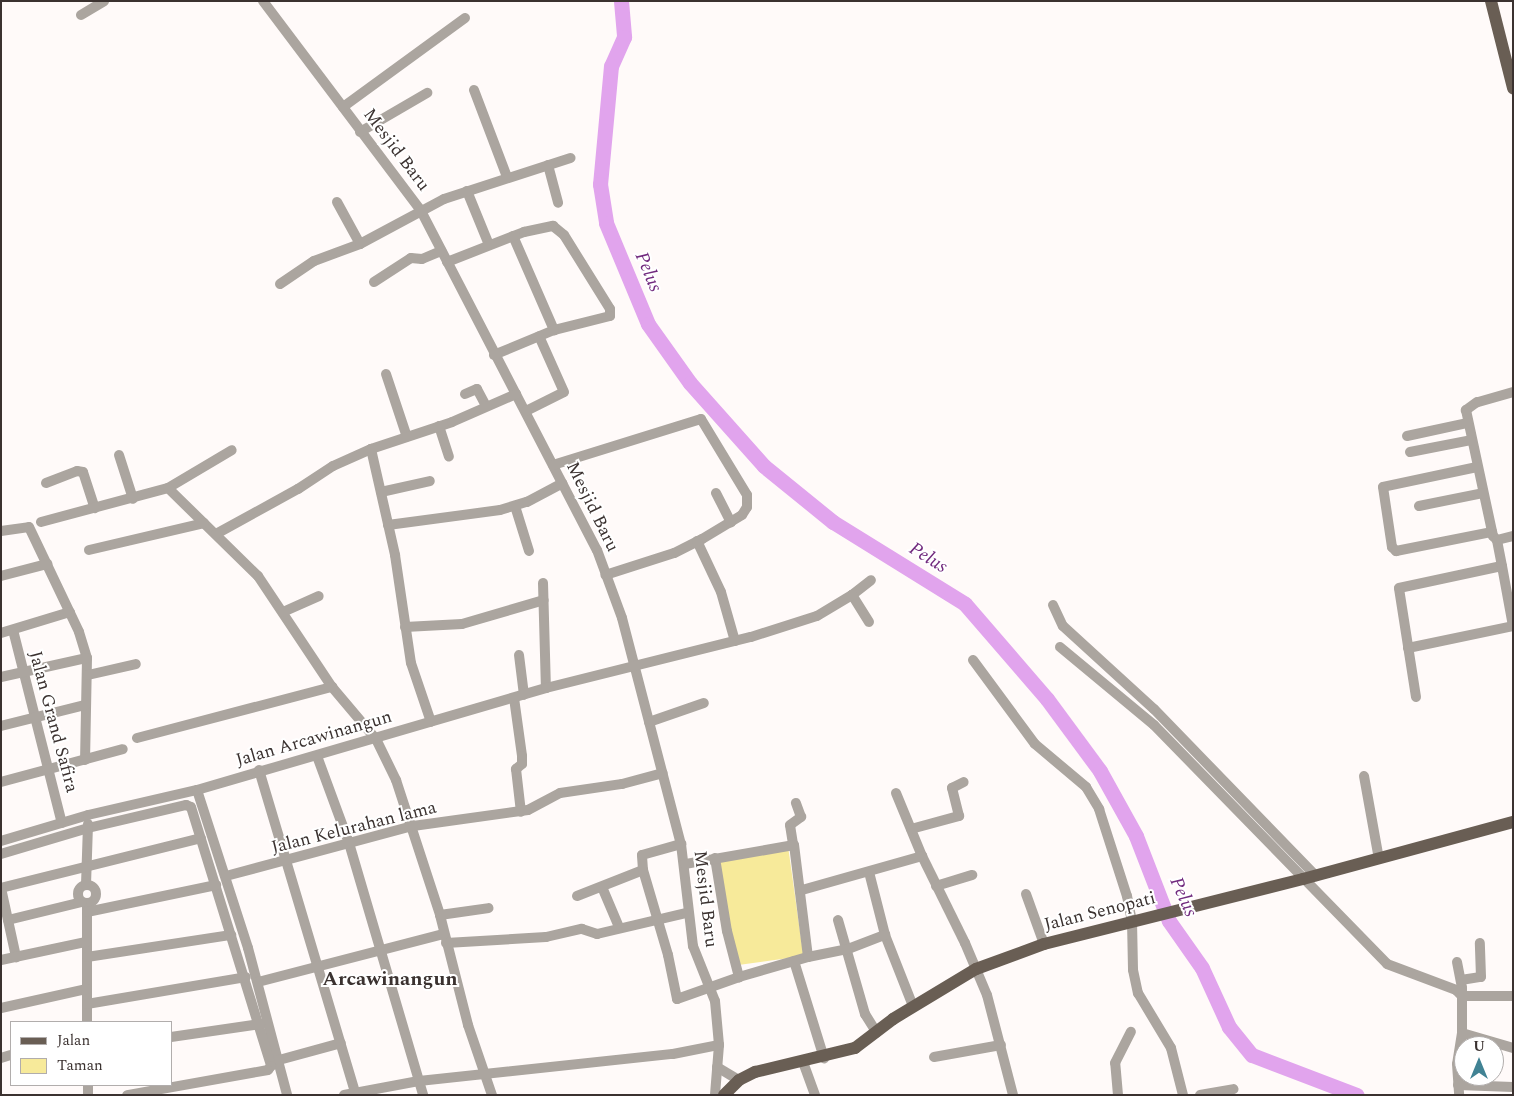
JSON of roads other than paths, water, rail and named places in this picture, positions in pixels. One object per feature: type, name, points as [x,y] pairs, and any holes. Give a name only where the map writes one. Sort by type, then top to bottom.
[{"type":"main road","points":[[1491,1],[1513,88]]},
{"type":"main road","name":"Jalan Senopati","points":[[724,1095],[739,1080],[755,1072],[824,1058],[855,1048],[913,1006],[976,969],[1044,944],[1512,825]]},
{"type":"street","points":[[81,15],[104,1]]},
{"type":"street","name":"Mesjid Baru","points":[[263,1],[360,132],[420,209],[494,355],[526,411],[597,550],[636,666],[681,844],[685,864],[686,913],[692,946],[718,1015],[719,1045],[715,1095]]},
{"type":"street","points":[[343,107],[464,18]]},
{"type":"street","points":[[474,90],[507,177]]},
{"type":"street","points":[[360,132],[427,93]]},
{"type":"street","points":[[280,284],[314,261],[360,244],[420,209],[507,177],[570,158]]},
{"type":"street","points":[[548,165],[558,204]]},
{"type":"street","points":[[466,191],[489,245]]},
{"type":"street","points":[[337,202],[360,244]]},
{"type":"street","points":[[447,262],[513,236],[547,226],[557,228],[610,309],[610,316],[554,330],[494,355]]},
{"type":"street","points":[[513,236],[554,330]]},
{"type":"street","points":[[374,282],[411,258],[422,259],[441,251]]},
{"type":"street","points":[[526,411],[564,392],[539,336]]},
{"type":"street","points":[[386,374],[407,437]]},
{"type":"street","points":[[465,394],[476,389],[486,406]]},
{"type":"street","points":[[1408,648],[1513,626],[1502,566],[1477,467],[1466,410],[1472,404],[1513,392]]},
{"type":"street","points":[[216,534],[298,490],[333,466],[370,449],[439,426],[516,394]]},
{"type":"street","points":[[553,465],[701,419],[746,495],[746,510],[731,522],[674,553],[606,575]]},
{"type":"street","points":[[1407,436],[1467,423]]},
{"type":"street","points":[[439,426],[449,456]]},
{"type":"street","points":[[1410,452],[1471,440]]},
{"type":"street","points":[[370,449],[388,525],[411,663],[431,722]]},
{"type":"street","points":[[41,522],[133,499],[168,488],[232,450]]},
{"type":"street","points":[[119,455],[133,499]]},
{"type":"street","points":[[1477,467],[1382,488],[1392,547],[1396,551],[1494,536],[1513,536]]},
{"type":"street","points":[[46,483],[77,471],[83,472],[94,508]]},
{"type":"street","points":[[380,492],[430,482]]},
{"type":"street","points":[[388,525],[471,515],[515,506],[562,483]]},
{"type":"street","points":[[168,488],[258,576],[332,687],[376,739],[413,826],[492,1095]]},
{"type":"street","points":[[716,493],[731,522]]},
{"type":"street","points":[[1419,506],[1483,493]]},
{"type":"street","points":[[515,506],[529,551]]},
{"type":"street","points":[[89,550],[204,523]]},
{"type":"street","points":[[1,531],[22,526],[29,527],[70,612],[87,658],[88,675],[84,706],[84,760]]},
{"type":"street","points":[[697,541],[721,592],[735,641]]},
{"type":"street","points":[[1,576],[47,564]]},
{"type":"street","points":[[1416,698],[1400,587],[1502,566]]},
{"type":"street","name":"Jalan Arcawinangun","points":[[1,840],[88,815],[197,790],[259,770],[317,756],[546,688],[735,641],[817,616],[852,595],[871,580]]},
{"type":"street","points":[[543,583],[546,688]]},
{"type":"street","points":[[852,595],[869,622]]},
{"type":"street","points":[[283,612],[319,596]]},
{"type":"street","points":[[405,627],[462,624],[544,600]]},
{"type":"street","points":[[1053,605],[1063,626],[1154,709],[1387,964],[1456,990],[1481,977],[1480,943]]},
{"type":"street","points":[[1,633],[70,612]]},
{"type":"street","name":"Jalan Grand Safira","points":[[13,630],[22,672],[62,823]]},
{"type":"street","points":[[1060,647],[1154,725],[1309,878]]},
{"type":"street","points":[[519,655],[522,764],[516,769],[521,812]]},
{"type":"street","points":[[1,677],[87,658]]},
{"type":"street","points":[[973,660],[1035,744],[1075,776],[1093,797],[1118,864],[1124,923],[1138,993],[1171,1048],[1183,1095]]},
{"type":"street","points":[[88,675],[136,664]]},
{"type":"street","points":[[137,738],[332,687]]},
{"type":"street","points":[[649,722],[704,703]]},
{"type":"street","points":[[1,726],[34,716],[84,706]]},
{"type":"street","points":[[1,782],[122,749]]},
{"type":"street","points":[[317,756],[349,843],[423,1095]]},
{"type":"street","points":[[259,770],[320,967],[356,1094]]},
{"type":"street","name":"Jalan Kelurahan lama","points":[[226,876],[286,862],[413,826],[521,812],[537,808],[560,793],[622,784],[663,773]]},
{"type":"street","points":[[1364,776],[1379,859]]},
{"type":"street","points":[[911,829],[959,816],[952,788],[964,782]]},
{"type":"street","points":[[197,790],[226,876],[258,982],[287,1095]]},
{"type":"street","points":[[896,793],[922,856],[976,969],[1001,1045],[1013,1095]]},
{"type":"street","points":[[796,803],[801,817],[790,824],[802,890],[808,957]]},
{"type":"street","points":[[1,854],[88,828],[186,805],[191,807],[246,977],[271,1063],[268,1070],[126,1095]]},
{"type":"street","points":[[87,1021],[85,906],[78,894],[80,888],[86,885],[88,815]]},
{"type":"street","points":[[16,957],[1,888],[201,838]]},
{"type":"street","points":[[681,844],[642,855],[643,870],[656,920],[672,968],[676,998],[739,976],[808,957],[848,949],[885,935]]},
{"type":"street","points":[[685,864],[793,844]]},
{"type":"street","points":[[802,890],[922,856]]},
{"type":"street","points":[[715,858],[727,931],[739,976]]},
{"type":"street","points":[[577,896],[643,870]]},
{"type":"street","points":[[869,872],[885,935],[913,1006]]},
{"type":"street","points":[[936,886],[972,875]]},
{"type":"street","points":[[8,920],[216,885]]},
{"type":"street","points":[[602,887],[619,927]]},
{"type":"street","points":[[1026,894],[1044,944]]},
{"type":"street","points":[[440,915],[489,908]]},
{"type":"street","points":[[258,982],[382,951],[445,938],[546,937],[582,929],[597,934],[619,927],[686,913]]},
{"type":"street","points":[[838,920],[848,949],[865,1014],[877,1033]]},
{"type":"street","points":[[87,957],[231,935]]},
{"type":"street","points":[[1,960],[86,942]]},
{"type":"street","points":[[794,961],[824,1058]]},
{"type":"street","points":[[1457,962],[1462,987],[1462,1033],[1457,1064],[1459,1090]]},
{"type":"street","points":[[87,1004],[246,977]]},
{"type":"street","points":[[1462,987],[1513,996]]},
{"type":"street","points":[[1,1008],[86,989]]},
{"type":"street","points":[[172,1037],[260,1024]]},
{"type":"street","points":[[1118,1095],[1115,1063],[1131,1032]]},
{"type":"street","points":[[1462,1033],[1468,1036]]},
{"type":"street","points":[[279,1060],[341,1044]]},
{"type":"street","points":[[344,1095],[419,1081],[673,1054],[719,1045]]},
{"type":"street","points":[[934,1057],[1001,1045]]},
{"type":"street","points":[[803,1062],[815,1095]]},
{"type":"street","points":[[717,1067],[739,1080]]},
{"type":"street","points":[[1200,1095],[1233,1089]]},
{"type":"waterway","name":"Pelus","points":[[621,1],[624,37],[611,66],[600,184],[606,223],[648,324],[690,383],[764,466],[833,522],[965,604],[1047,699],[1100,771],[1136,836],[1169,921],[1202,968],[1229,1027],[1252,1055],[1357,1095]]},
{"type":"district","name":"Arcawinangun","points":[[390,979]]}]
